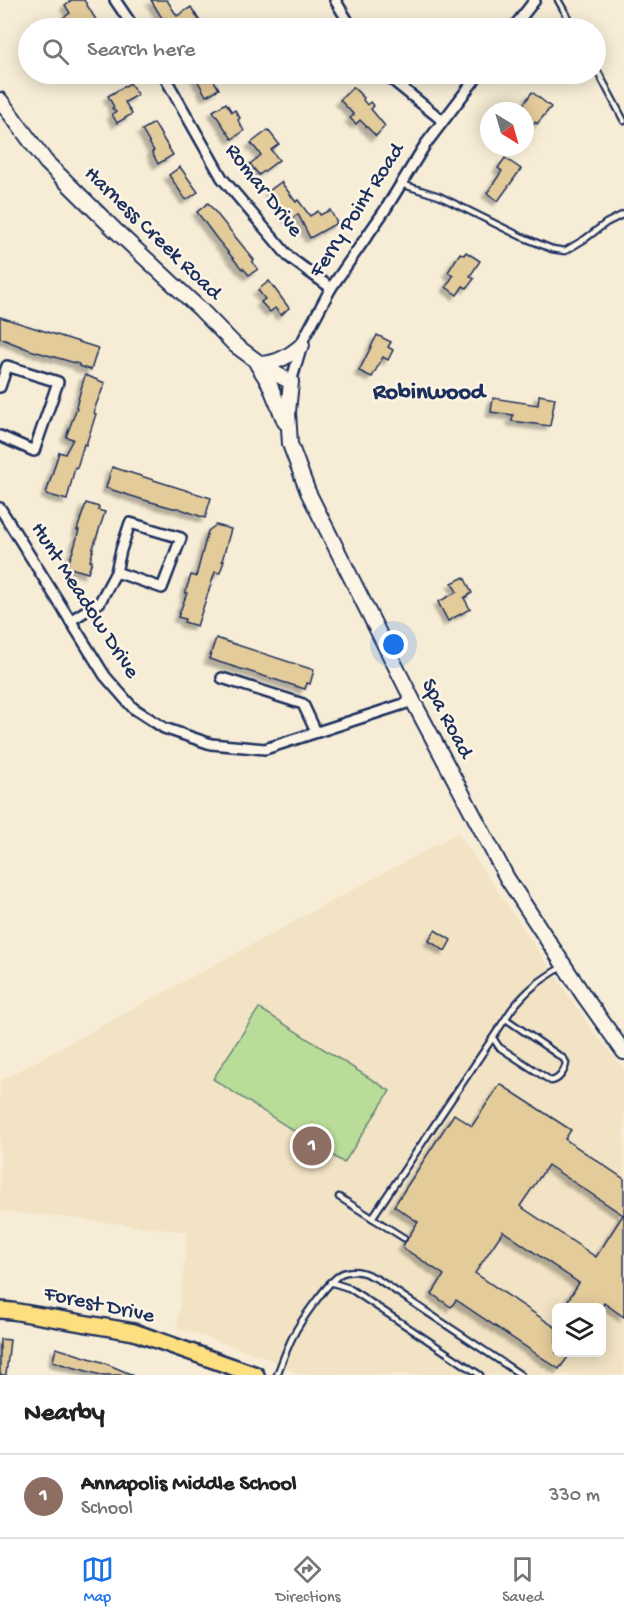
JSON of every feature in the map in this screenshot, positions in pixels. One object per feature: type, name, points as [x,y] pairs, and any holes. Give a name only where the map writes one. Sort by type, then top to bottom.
[{"type":"main road","name":"Forest Drive","points":[[0,1310],[134,1332],[255,1375]]},
{"type":"street","points":[[115,0],[127,18]]},
{"type":"street","points":[[335,0],[346,18]]},
{"type":"street","points":[[521,18],[535,0]]},
{"type":"street","name":"Romar Drive","points":[[168,84],[222,177],[289,257],[330,288]]},
{"type":"street","points":[[397,84],[443,121]]},
{"type":"street","name":"Ferry Point Road","points":[[291,382],[304,338],[330,288],[385,210],[425,145],[471,84]]},
{"type":"street","name":"Harness Creek Road","points":[[0,100],[46,162],[114,229],[235,345],[257,362],[291,382]]},
{"type":"street","points":[[288,430],[269,383],[257,362],[280,361],[302,345]]},
{"type":"street","points":[[0,387],[8,366],[58,382],[34,451],[0,436]]},
{"type":"street","name":"Spa Road","points":[[291,382],[288,412],[290,444],[297,468],[308,492],[413,701],[507,878],[564,966],[624,1052]]},
{"type":"street","name":"Hunt Meadow Drive","points":[[0,508],[105,676],[133,708],[164,728],[211,744],[265,749],[413,701]]},
{"type":"street","points":[[70,621],[100,602],[116,572],[130,523],[181,538],[162,588],[116,572]]},
{"type":"street","points":[[222,678],[303,704],[316,732]]},
{"type":"lane","points":[[558,0],[568,18]]},
{"type":"lane","points":[[604,84],[624,121]]},
{"type":"lane","points":[[401,184],[439,196],[520,236],[552,249],[565,251],[606,223],[624,214]]},
{"type":"lane","points":[[372,1218],[525,993],[564,966]]},
{"type":"lane","points":[[493,1038],[500,1047],[551,1081],[558,1078],[566,1067],[564,1059],[506,1018]]},
{"type":"lane","points":[[339,1197],[404,1238]]},
{"type":"lane","points":[[276,1375],[294,1334],[330,1282],[342,1273],[352,1271],[366,1273],[379,1280],[521,1375]]},
{"type":"lane","points":[[330,1282],[349,1288],[480,1375]]},
{"type":"shaded area","points":[[458,833],[595,1034],[624,1068],[624,1375],[301,1375],[262,1356],[177,1328],[188,1232],[0,1211],[0,1081]]},
{"type":"green space","points":[[259,1008],[390,1091],[344,1163],[213,1079]]},
{"type":"building","points":[[72,0],[84,0],[95,18],[63,18],[70,13],[65,5]]},
{"type":"building","points":[[151,0],[167,0],[177,16],[191,7],[198,18],[162,18]]},
{"type":"building","points":[[128,84],[138,95],[125,102],[132,114],[117,123],[112,114],[116,112],[108,96]]},
{"type":"building","points":[[199,84],[216,84],[219,89],[206,96]]},
{"type":"building","points":[[353,87],[364,98],[367,105],[370,102],[374,106],[371,109],[385,126],[376,136],[360,120],[356,124],[350,118],[354,115],[340,100]]},
{"type":"building","points":[[532,92],[551,107],[537,124],[534,123],[534,102],[525,102]]},
{"type":"building","points":[[226,103],[232,112],[235,110],[244,131],[232,139],[213,111]]},
{"type":"building","points":[[154,123],[173,155],[158,164],[152,152],[154,151],[142,130]]},
{"type":"building","points":[[268,130],[279,144],[271,150],[279,160],[259,175],[250,164],[261,155],[251,143]]},
{"type":"building","points":[[505,158],[521,169],[498,201],[487,193],[502,171],[498,168]]},
{"type":"building","points":[[180,167],[198,192],[186,200],[169,175]]},
{"type":"building","points":[[281,182],[310,216],[318,211],[320,215],[330,210],[337,223],[310,238],[298,214],[290,220],[269,191]]},
{"type":"building","points":[[208,203],[254,260],[252,262],[258,269],[249,275],[197,212]]},
{"type":"building","points":[[466,252],[480,261],[470,276],[474,279],[467,288],[463,286],[457,295],[446,287],[453,276],[448,272],[460,253],[464,255]]},
{"type":"building","points":[[269,281],[289,308],[281,315],[275,308],[270,312],[261,302],[265,299],[258,290]]},
{"type":"building","points":[[0,317],[98,348],[91,370],[0,338]]},
{"type":"building","points":[[377,335],[391,342],[388,347],[393,350],[388,360],[383,357],[372,377],[359,371]]},
{"type":"building","points":[[85,375],[105,383],[96,405],[94,413],[96,414],[86,445],[84,444],[77,468],[75,467],[67,500],[46,494],[59,452],[65,454],[73,439],[66,437],[77,408]]},
{"type":"building","points":[[539,395],[555,398],[550,426],[512,421],[513,415],[491,412],[493,398],[538,405]]},
{"type":"building","points":[[112,467],[211,498],[205,518],[106,488]]},
{"type":"building","points":[[86,503],[99,507],[98,510],[105,512],[92,551],[88,573],[67,567]]},
{"type":"building","points":[[216,525],[231,529],[220,573],[215,572],[197,626],[184,622],[185,619],[178,617],[191,575],[196,577],[208,531]]},
{"type":"building","points":[[464,577],[472,593],[464,598],[470,609],[448,621],[438,602],[457,592],[452,583]]},
{"type":"building","points":[[216,638],[314,670],[310,684],[307,683],[305,689],[209,659]]},
{"type":"building","points":[[435,930],[451,940],[445,951],[429,941]]},
{"type":"building","points":[[500,1084],[571,1130],[565,1139],[624,1179],[624,1317],[606,1303],[566,1303],[579,1283],[503,1231],[475,1273],[552,1325],[552,1357],[568,1357],[559,1369],[456,1300],[451,1307],[432,1294],[444,1275],[402,1247],[418,1222],[394,1206],[454,1114],[472,1126]],"holes":[[[548,1165],[623,1215],[596,1257],[520,1206]]]},
{"type":"building","points":[[0,1339],[10,1340],[6,1375],[0,1375]]},
{"type":"building","points":[[56,1348],[102,1362],[133,1375],[101,1375],[61,1364],[53,1361]]},
{"type":"place","name":"Annapolis Middle School","points":[[312,1146]]},
{"type":"district","name":"Robinwood","points":[[429,393]]}]
